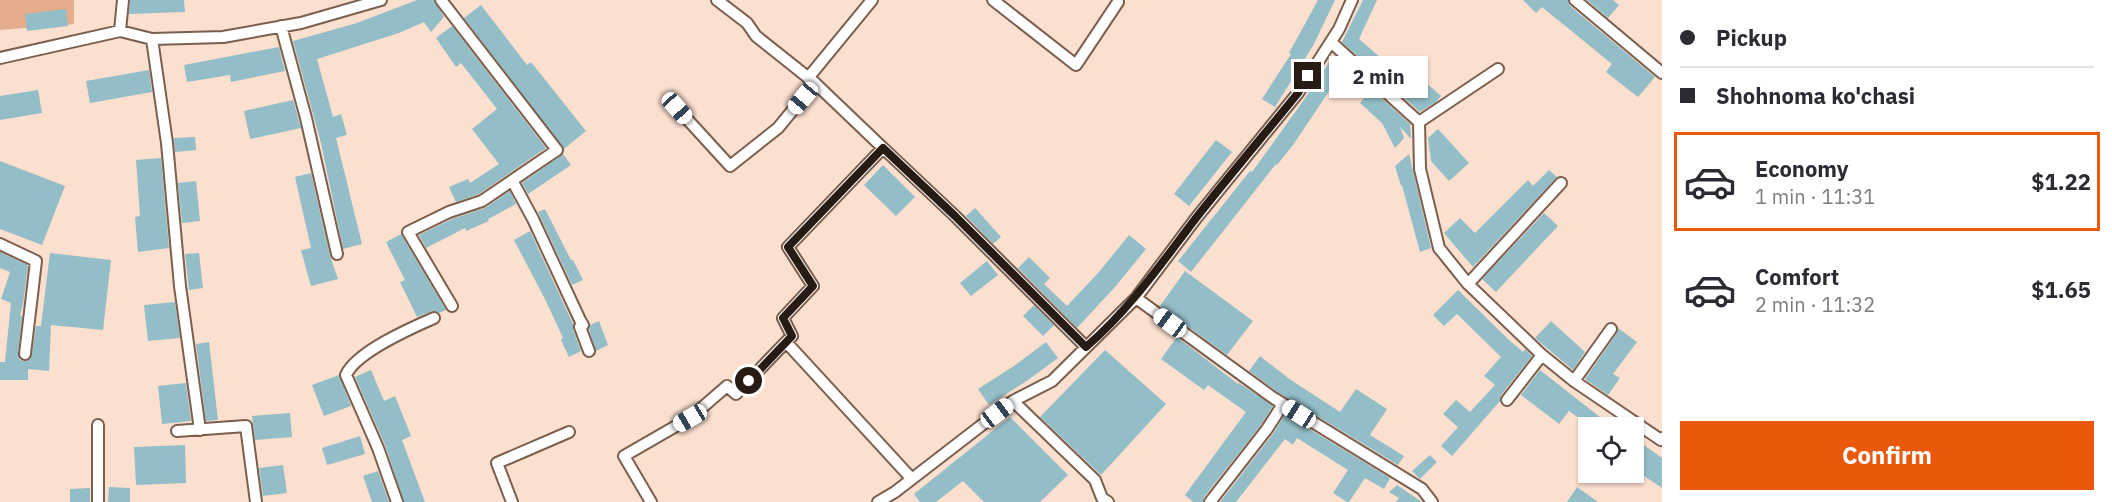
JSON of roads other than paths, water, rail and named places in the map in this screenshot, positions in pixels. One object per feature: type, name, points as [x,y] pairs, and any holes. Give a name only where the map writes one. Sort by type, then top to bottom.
[{"type":"street","points":[[120,31],[123,0]]},
{"type":"street","points":[[0,58],[120,31],[152,39],[223,37],[281,26],[381,0]]},
{"type":"street","points":[[441,0],[557,150],[482,201],[449,212],[408,232],[452,306]]},
{"type":"street","points":[[717,0],[747,23],[756,36],[812,80],[963,224],[1086,347]]},
{"type":"street","points":[[677,108],[730,166],[778,128],[872,0]]},
{"type":"street","points":[[993,0],[1076,64],[1118,2]]},
{"type":"street","points":[[878,502],[895,492],[1013,401],[1052,381],[1136,298],[1197,217],[1298,93],[1331,42],[1352,0]]},
{"type":"street","points":[[1575,0],[1662,73]]},
{"type":"street","points":[[281,26],[306,117],[337,254]]},
{"type":"street","points":[[152,39],[167,143],[180,285],[200,430]]},
{"type":"street","points":[[1331,42],[1419,122],[1420,169],[1439,248],[1468,284],[1542,355],[1574,381],[1662,439]]},
{"type":"street","points":[[1419,122],[1498,69]]},
{"type":"street","points":[[651,502],[624,456],[690,418],[728,386],[736,394],[792,336],[783,318],[813,286],[788,247],[883,148]]},
{"type":"street","points":[[513,182],[583,325],[580,327],[589,351]]},
{"type":"street","points":[[1468,284],[1561,183]]},
{"type":"street","points":[[0,244],[36,261],[25,354]]},
{"type":"street","points":[[1136,298],[1283,404],[1422,489],[1432,502]]},
{"type":"street","points":[[397,502],[378,448],[346,375],[350,367],[387,340],[434,318]]},
{"type":"street","points":[[1574,381],[1611,329]]},
{"type":"street","points":[[786,342],[911,478]]},
{"type":"street","points":[[1507,400],[1542,355]]},
{"type":"street","points":[[1013,401],[1095,480],[1102,498],[1108,502]]},
{"type":"street","points":[[1210,502],[1267,429],[1283,404]]},
{"type":"street","points":[[98,425],[98,502]]},
{"type":"street","points":[[177,431],[246,426],[256,502]]},
{"type":"street","points":[[512,502],[497,463],[569,432]]}]
